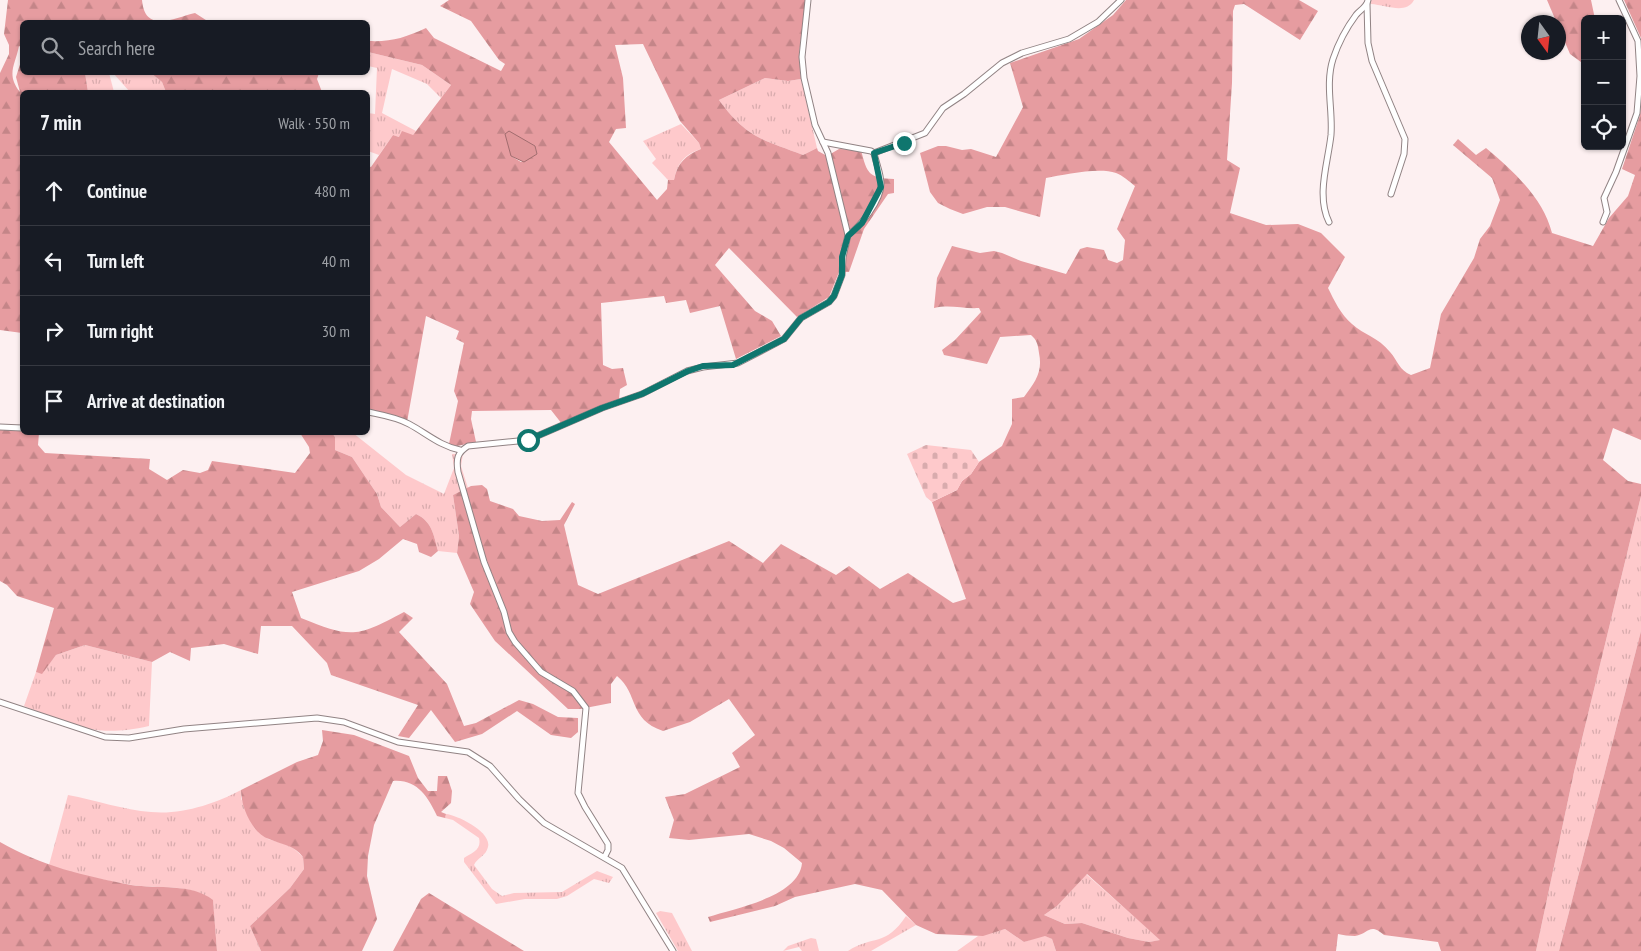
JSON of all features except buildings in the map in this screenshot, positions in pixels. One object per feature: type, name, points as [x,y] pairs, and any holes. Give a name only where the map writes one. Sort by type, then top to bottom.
[{"type":"street","points":[[604,856],[608,850],[608,844],[584,808],[578,793],[586,708],[573,691],[541,672],[515,642],[509,632],[504,612],[484,562],[458,472],[457,456],[460,450],[468,446],[528,440],[602,408],[642,394],[688,371],[703,366],[733,365],[784,339],[801,318],[829,302],[834,296],[842,275],[842,257],[848,236],[828,153],[814,125],[804,78],[802,57],[808,0]]},
{"type":"street","points":[[823,142],[858,148],[874,153],[926,133],[943,108],[964,94],[1002,63],[1022,53],[1069,39],[1098,22],[1121,0]]},
{"type":"street","points":[[1603,222],[1607,212],[1604,198],[1616,172],[1637,113],[1640,76],[1638,41],[1619,0]]},
{"type":"street","points":[[1367,2],[1368,43],[1372,61],[1405,138],[1404,154],[1391,194]]},
{"type":"street","points":[[1329,222],[1324,207],[1324,169],[1331,134],[1330,73],[1333,59],[1344,35],[1356,15],[1367,2]]},
{"type":"street","points":[[828,153],[840,146]]},
{"type":"street","points":[[848,236],[862,223],[881,187],[874,153]]},
{"type":"street","points":[[370,412],[392,417],[449,448],[460,450]]},
{"type":"street","points":[[0,427],[20,428]]},
{"type":"street","points":[[0,702],[105,737],[129,738],[184,729],[317,718],[344,722],[398,742],[460,750],[484,761],[544,823],[622,868],[673,951]]},
{"type":"green space","points":[[8,0],[142,0],[144,11],[155,20],[20,20],[20,47],[12,75],[20,92],[20,333],[0,330],[0,73],[9,54],[9,45],[4,34]]},
{"type":"green space","points":[[449,0],[806,0],[799,54],[801,79],[788,81],[765,78],[719,100],[738,122],[756,136],[803,155],[817,148],[818,151],[827,156],[839,149],[861,150],[865,165],[870,173],[874,176],[894,179],[894,193],[888,194],[864,229],[849,272],[839,272],[829,297],[797,317],[729,248],[715,265],[755,311],[772,321],[781,336],[736,359],[720,306],[690,313],[686,300],[666,303],[664,296],[601,303],[603,365],[612,369],[623,368],[627,385],[620,389],[619,399],[562,424],[551,410],[472,411],[471,419],[476,442],[457,446],[449,444],[458,401],[454,391],[464,343],[456,339],[459,331],[426,316],[407,422],[370,412],[370,167],[393,135],[399,137],[402,131],[413,135],[451,85],[422,65],[370,52],[370,41],[398,39],[426,28],[434,38],[501,71],[505,64],[499,60],[471,21],[440,6]],"holes":[[[643,44],[680,121],[699,143],[701,149],[683,160],[677,169],[674,180],[668,180],[667,189],[657,200],[609,142],[616,129],[626,128],[623,78],[615,45]],[[514,135],[535,146],[537,154],[521,162],[511,156]]]},
{"type":"green space","points":[[1126,0],[1299,0],[1318,11],[1300,40],[1244,4],[1235,5],[1233,11],[1232,83],[1227,160],[1240,168],[1230,213],[1266,225],[1298,224],[1321,233],[1345,257],[1328,288],[1338,307],[1352,324],[1376,339],[1393,355],[1401,368],[1411,375],[1430,368],[1441,314],[1474,258],[1480,239],[1490,226],[1500,200],[1492,178],[1453,145],[1458,139],[1476,155],[1486,148],[1526,186],[1542,208],[1552,233],[1593,246],[1609,218],[1628,196],[1635,175],[1622,169],[1640,115],[1641,104],[1641,440],[1613,428],[1603,460],[1628,481],[1641,484],[1641,496],[1574,772],[1536,951],[1441,951],[1438,942],[1384,935],[1372,929],[1355,936],[1338,934],[1336,951],[1056,951],[1052,939],[1045,936],[1024,942],[1005,929],[983,936],[936,934],[916,925],[882,890],[855,884],[795,897],[775,906],[710,922],[708,917],[749,905],[778,893],[790,885],[798,875],[802,863],[784,848],[771,841],[749,834],[689,840],[669,838],[674,820],[665,797],[685,794],[740,767],[732,753],[755,735],[729,699],[690,722],[663,731],[644,720],[629,690],[617,676],[611,684],[611,703],[580,709],[568,709],[495,641],[470,604],[474,592],[457,553],[459,536],[453,495],[471,486],[482,485],[487,489],[490,501],[513,509],[519,516],[542,521],[560,520],[572,502],[575,504],[564,525],[578,585],[598,594],[729,541],[763,563],[781,544],[836,575],[849,566],[880,589],[908,573],[953,603],[966,599],[932,502],[957,490],[962,481],[971,474],[979,462],[1002,446],[1012,424],[1012,399],[1024,397],[1028,392],[1037,377],[1040,360],[1037,343],[1031,335],[1000,337],[987,364],[944,355],[942,350],[955,340],[981,312],[979,308],[945,306],[934,308],[937,278],[952,246],[980,253],[994,251],[1066,274],[1080,249],[1087,247],[1104,250],[1108,260],[1117,263],[1123,260],[1125,240],[1117,229],[1135,186],[1121,175],[1109,171],[1091,171],[1046,178],[1040,217],[1005,207],[987,207],[963,214],[938,203],[930,192],[920,153],[938,146],[946,146],[962,150],[971,149],[996,157],[1023,107],[1010,63],[1079,39],[1113,15]],"holes":[[[1087,874],[1160,940],[1149,942],[1128,938],[1082,923],[1065,924],[1044,915],[1057,906]]]},
{"type":"green space","points":[[1371,0],[1414,0],[1406,7],[1395,8],[1371,4]]},
{"type":"green space","points":[[1547,0],[1591,0],[1594,15],[1581,15],[1581,62],[1570,54],[1566,45],[1566,15],[1553,15]]},
{"type":"green space","points":[[1624,0],[1641,0],[1641,38]]},
{"type":"green space","points":[[195,13],[206,20],[170,20]]},
{"type":"green space","points":[[370,52],[422,65],[451,85],[441,98],[427,84],[392,69],[382,113],[416,131],[413,135],[399,137],[393,135],[379,155],[370,152],[370,113],[375,114],[377,68],[370,66]]},
{"type":"green space","points":[[20,64],[20,75],[85,75],[88,90],[20,90],[20,92],[16,77]]},
{"type":"green space","points":[[85,75],[110,75],[113,90],[88,90]]},
{"type":"green space","points":[[115,75],[153,75],[162,82],[165,90],[128,90]]},
{"type":"green space","points":[[153,75],[318,75],[317,79],[321,90],[165,90],[162,82]]},
{"type":"green space","points":[[765,78],[788,81],[801,79],[817,148],[803,155],[765,141],[738,122],[719,100]]},
{"type":"green space","points":[[681,124],[699,143],[701,149],[686,157],[677,169],[674,180],[668,180],[652,163],[656,159],[643,141]]},
{"type":"green space","points":[[0,429],[20,431],[20,435],[39,435],[38,445],[45,453],[150,459],[149,469],[167,480],[183,470],[200,473],[208,470],[212,461],[295,473],[310,453],[309,447],[301,435],[334,435],[335,450],[352,457],[377,494],[381,507],[400,527],[416,514],[421,517],[432,530],[438,551],[431,557],[419,552],[417,544],[403,539],[379,559],[359,571],[292,592],[301,618],[331,629],[353,632],[375,627],[404,612],[413,618],[399,632],[447,684],[464,726],[476,723],[519,700],[533,704],[558,717],[578,718],[578,732],[571,738],[551,735],[517,711],[482,734],[455,742],[431,710],[409,738],[398,736],[418,705],[331,675],[327,663],[292,626],[261,626],[258,654],[224,644],[191,648],[190,661],[170,652],[152,662],[85,645],[56,655],[42,674],[36,672],[54,608],[17,596],[7,585],[0,581]]},
{"type":"green space","points":[[334,435],[356,435],[406,475],[444,494],[454,468],[452,454],[463,454],[461,466],[468,488],[453,495],[459,536],[457,553],[438,551],[429,525],[416,514],[400,527],[381,507],[377,494],[352,457],[335,450]]},
{"type":"green space","points":[[926,445],[971,450],[979,462],[971,474],[962,481],[957,490],[932,502],[926,497],[907,454]]},
{"type":"green space","points":[[1641,496],[1641,631],[1559,951],[1536,951],[1574,772]]},
{"type":"green space","points":[[1641,631],[1641,951],[1559,951]]},
{"type":"green space","points":[[85,645],[152,662],[149,726],[114,731],[85,728],[24,706],[36,672],[42,673],[56,655]]},
{"type":"green space","points":[[322,730],[354,735],[409,756],[418,778],[428,791],[437,791],[438,776],[447,776],[452,791],[451,803],[441,812],[446,814],[445,818],[437,816],[430,802],[415,786],[401,781],[393,781],[374,825],[368,856],[367,876],[377,919],[362,951],[261,951],[250,926],[290,888],[304,869],[303,857],[292,848],[269,839],[257,831],[245,811],[241,790],[297,762],[318,755],[323,741]]},
{"type":"green space","points":[[241,790],[241,799],[268,839],[291,846],[303,857],[304,869],[290,888],[250,926],[261,951],[217,951],[213,901],[205,895],[185,889],[122,883],[49,865],[68,795],[130,809],[151,812],[174,812],[220,800]]},
{"type":"green space","points":[[446,814],[458,817],[473,825],[485,836],[488,841],[487,850],[474,865],[492,889],[502,896],[514,893],[562,892],[597,871],[613,877],[609,883],[594,879],[567,896],[557,899],[525,899],[496,904],[464,862],[464,858],[478,848],[479,838],[453,820],[445,818]]},
{"type":"green space","points":[[0,842],[31,858],[80,874],[131,885],[185,889],[205,895],[213,900],[217,951],[0,951]]},
{"type":"green space","points":[[1086,874],[1161,940],[1149,942],[1128,938],[1082,923],[1065,924],[1044,915],[1057,906]]},
{"type":"green space","points":[[429,893],[524,951],[393,951],[421,899]]},
{"type":"green space","points":[[660,911],[672,913],[692,951],[678,951],[656,913]]},
{"type":"green space","points":[[906,916],[916,925],[871,951],[848,951],[892,932]]},
{"type":"green space","points":[[1005,929],[1024,942],[1044,935],[1052,939],[1056,951],[957,951],[978,936]]},
{"type":"green space","points":[[811,938],[816,939],[819,951],[802,951],[799,947],[783,951],[788,946]]},
{"type":"shaded area","points":[[509,131],[535,146],[537,154],[524,162],[511,156],[505,134]]},
{"type":"route","points":[[528,440],[602,408],[642,394],[688,371],[703,366],[733,365],[784,339],[796,323],[807,313],[829,302],[839,286],[842,275],[842,257],[848,236],[862,223],[881,187],[874,153],[904,143]]}]
